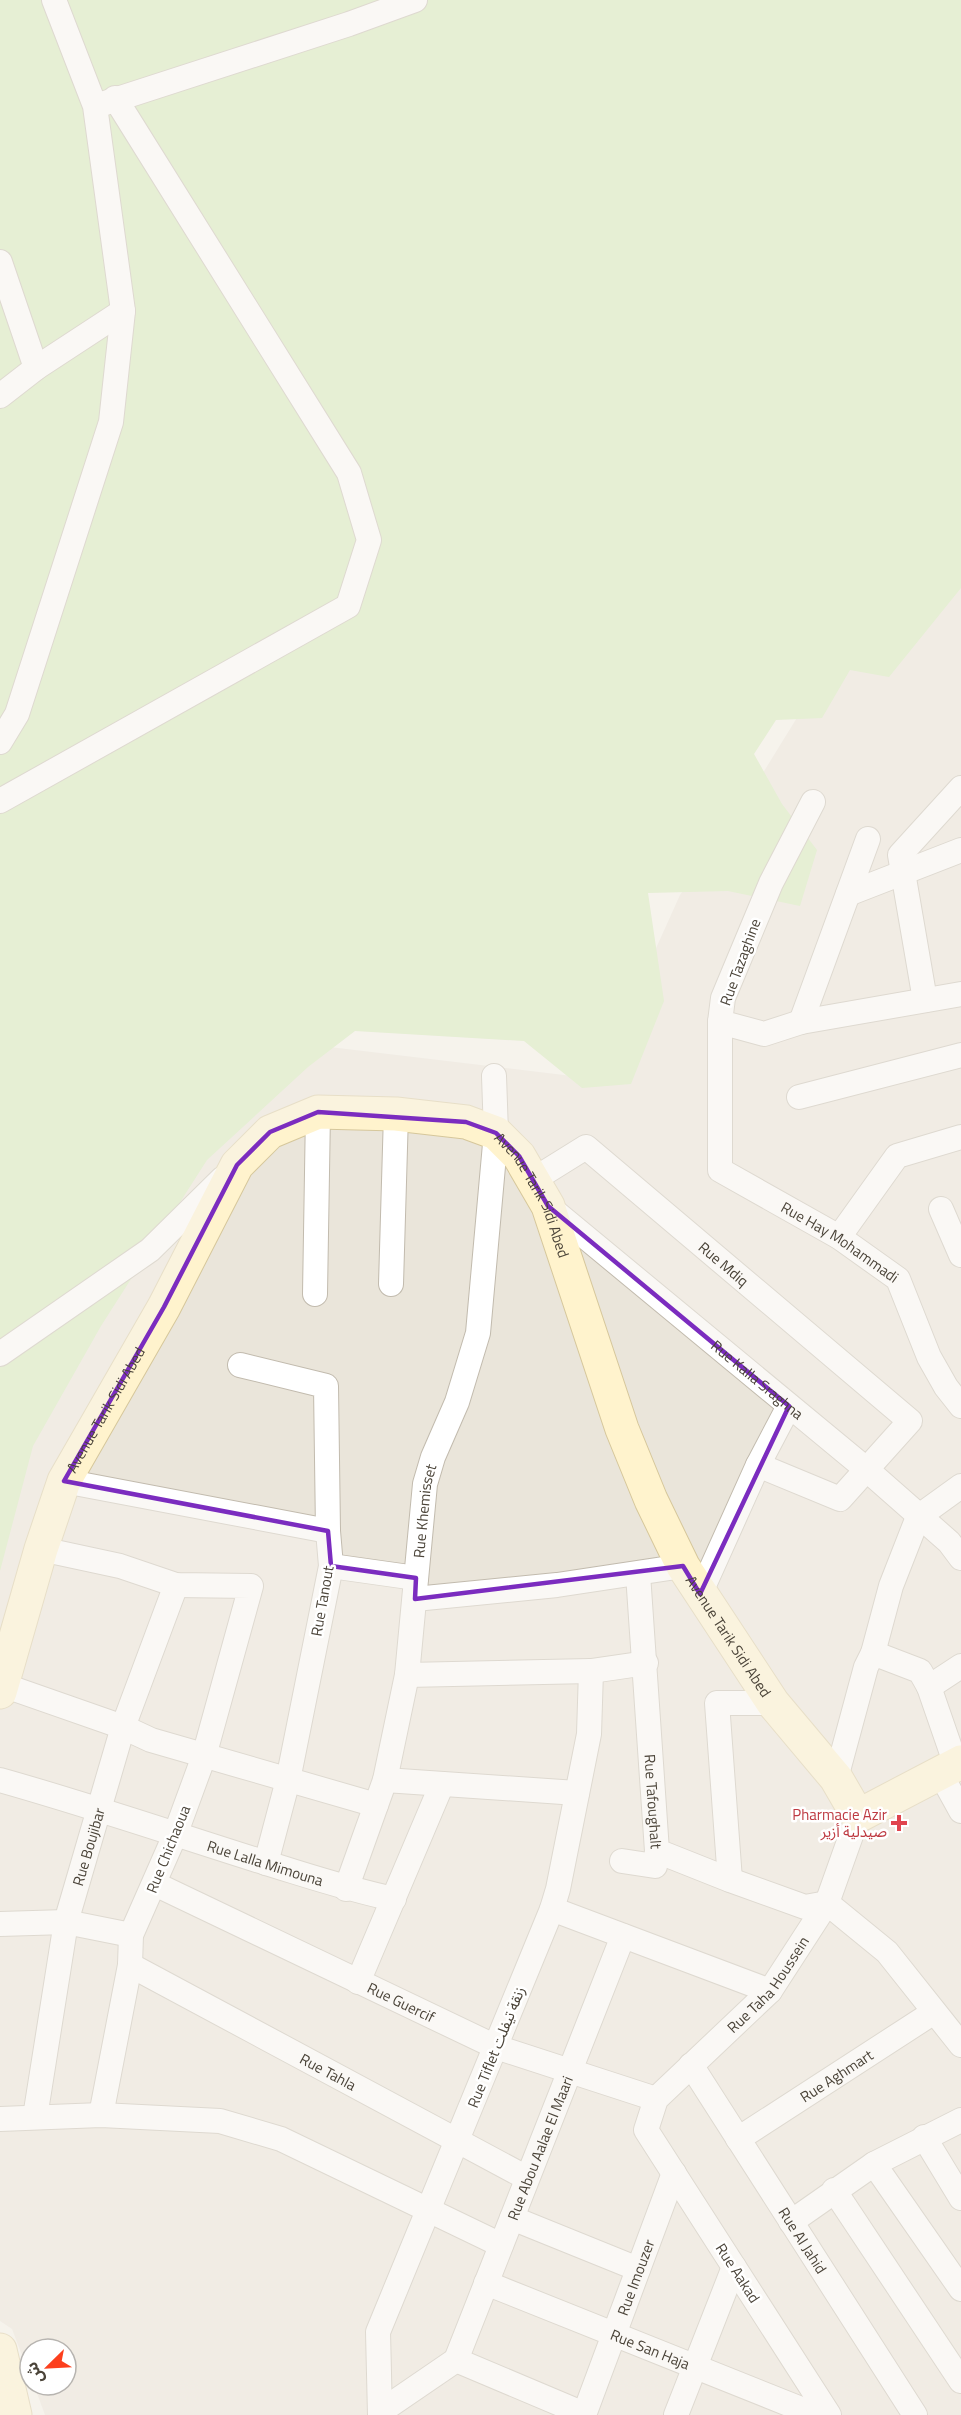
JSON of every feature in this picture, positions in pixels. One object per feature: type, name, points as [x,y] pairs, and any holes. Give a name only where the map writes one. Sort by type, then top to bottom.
[{"type":"street","points":[[0,801],[348,606],[369,540],[349,473],[105,102],[54,0]]},
{"type":"street","points":[[105,102],[349,24],[415,0]]},
{"type":"street","points":[[0,742],[17,714],[111,422],[123,312],[105,102]]},
{"type":"street","points":[[0,262],[36,368]]},
{"type":"street","points":[[2,398],[36,368],[123,312]]},
{"type":"street","points":[[925,1000],[900,855],[961,788]]},
{"type":"street","name":"Rue Tazaghine","points":[[720,1170],[720,1022],[723,998],[771,882],[813,802]]},
{"type":"street","points":[[801,1022],[868,839]]},
{"type":"street","points":[[848,894],[961,850]]},
{"type":"street","points":[[720,1022],[765,1034],[801,1022],[961,994]]},
{"type":"street","points":[[799,1097],[961,1055]]},
{"type":"street","name":"Rue Khemisset","points":[[346,1889],[385,1780],[407,1675],[425,1484],[433,1456],[456,1402],[478,1333],[496,1133],[494,1076]]},
{"type":"street","points":[[315,1294],[318,1112]]},
{"type":"street","name":"Avenue Tarik Sidi Abed","points":[[1,1688],[41,1549],[64,1481],[164,1307],[237,1165],[270,1132],[318,1112],[396,1114],[466,1122],[496,1133],[519,1156],[540,1193],[622,1429],[651,1500],[683,1566],[772,1703],[836,1778],[858,1816]]},
{"type":"street","points":[[391,1284],[396,1114]]},
{"type":"street","points":[[838,1237],[897,1156],[961,1137]]},
{"type":"street","name":"Rue Mdiq","points":[[540,1193],[586,1146],[910,1421],[866,1469]]},
{"type":"street","points":[[0,1354],[150,1250],[237,1165]]},
{"type":"street","name":"Rue Hay Mohammadi","points":[[720,1170],[838,1237],[898,1279],[929,1357],[946,1387],[961,1406]]},
{"type":"street","name":"Rue Kalla Sraghna","points":[[540,1193],[866,1469],[949,1542],[961,1558]]},
{"type":"street","points":[[941,1209],[961,1255]]},
{"type":"street","name":"Rue Tanout","points":[[240,1365],[326,1386],[330,1566],[288,1780],[266,1863]]},
{"type":"street","points":[[700,1594],[758,1465],[789,1406]]},
{"type":"street","points":[[758,1465],[840,1499],[866,1469]]},
{"type":"street","points":[[64,1481],[328,1531]]},
{"type":"street","points":[[836,1778],[866,1666],[873,1653],[891,1586],[918,1517],[961,1486]]},
{"type":"street","points":[[41,1549],[120,1566],[176,1585]]},
{"type":"street","points":[[330,1566],[416,1589],[557,1586],[683,1566]]},
{"type":"street","name":"Rue Tafoughalt","points":[[638,1574],[646,1663],[657,1851],[805,1907],[827,1903]]},
{"type":"street","name":"Rue Chichaoua","points":[[101,2115],[130,1965],[131,1935],[175,1836],[204,1756],[251,1586],[176,1585]]},
{"type":"street","name":"Rue Boujibar","points":[[35,2117],[66,1922],[123,1727],[176,1585]]},
{"type":"street","points":[[873,1653],[920,1671],[929,1687],[953,1767],[961,1811]]},
{"type":"street","points":[[407,1675],[591,1671],[646,1663]]},
{"type":"street","points":[[929,1687],[961,1666]]},
{"type":"street","name":"Rue Tiflet زنقة تيفلت","points":[[383,2414],[378,2332],[458,2141],[558,1889],[589,1734],[591,1671]]},
{"type":"street","points":[[1,1688],[123,1727],[151,1740],[376,1805]]},
{"type":"street","points":[[730,1880],[717,1703],[772,1703]]},
{"type":"street","points":[[858,1816],[953,1767]]},
{"type":"street","name":"Rue Lalla Mimouna","points":[[0,1780],[99,1808],[175,1836],[346,1889],[394,1899]]},
{"type":"street","points":[[385,1780],[576,1793]]},
{"type":"street","points":[[358,1982],[442,1784]]},
{"type":"street","name":"Rue Taha Houssein","points":[[646,2130],[656,2099],[770,1991],[827,1903],[858,1816]]},
{"type":"street","points":[[622,1860],[655,1866],[657,1851]]},
{"type":"street","name":"Rue Guercif","points":[[155,1884],[496,2047],[656,2099]]},
{"type":"street","points":[[827,1903],[887,1952],[961,2046]]},
{"type":"street","points":[[552,1909],[770,1991]]},
{"type":"street","points":[[0,1924],[66,1922],[131,1935]]},
{"type":"street","name":"Rue Abou Aalae El Maari","points":[[456,2360],[623,1936]]},
{"type":"street","name":"Rue Tahla","points":[[130,1965],[527,2178]]},
{"type":"street","name":"Rue Aghmart","points":[[738,2139],[934,2012]]},
{"type":"street","name":"Rue Al Jahid","points":[[692,2065],[915,2415]]},
{"type":"street","points":[[0,2119],[101,2115],[220,2121],[281,2139],[501,2245]]},
{"type":"street","points":[[791,2222],[874,2164],[961,2120]]},
{"type":"street","name":"Rue Aakad","points":[[646,2130],[830,2415]]},
{"type":"street","points":[[924,2137],[961,2198]]},
{"type":"street","points":[[874,2164],[961,2289]]},
{"type":"street","name":"Rue Imouzer","points":[[584,2415],[674,2173]]},
{"type":"street","points":[[834,2190],[961,2381]]},
{"type":"street","points":[[512,2218],[638,2269]]},
{"type":"street","points":[[676,2415],[734,2267]]},
{"type":"street","name":"Rue San Haja","points":[[486,2283],[816,2415]]},
{"type":"street","points":[[0,2350],[15,2415]]},
{"type":"street","points":[[383,2414],[456,2360],[584,2415]]},
{"type":"highlighted area","points":[[318,1112],[466,1122],[496,1133],[519,1156],[548,1206],[789,1406],[700,1594],[683,1566],[415,1599],[416,1578],[331,1566],[328,1531],[64,1481],[164,1307],[237,1165],[270,1132]]},
{"type":"shaded area","points":[[961,501],[961,2415],[45,2415],[38,2397],[78,2397],[78,2337],[18,2337],[18,2345],[12,2329],[0,2321],[0,1511],[83,1242],[313,1045],[597,1079],[680,895],[745,802],[869,601]]},
{"type":"green space","points":[[0,0],[961,0],[961,588],[889,677],[850,670],[822,718],[776,720],[754,754],[782,804],[817,850],[800,906],[728,891],[648,893],[664,1001],[631,1084],[582,1088],[524,1041],[355,1031],[308,1067],[207,1160],[101,1326],[33,1446],[0,1571]]},
{"type":"place","name":"Pharmacie Azir صيدلية أزير","points":[[899,1823]]}]
